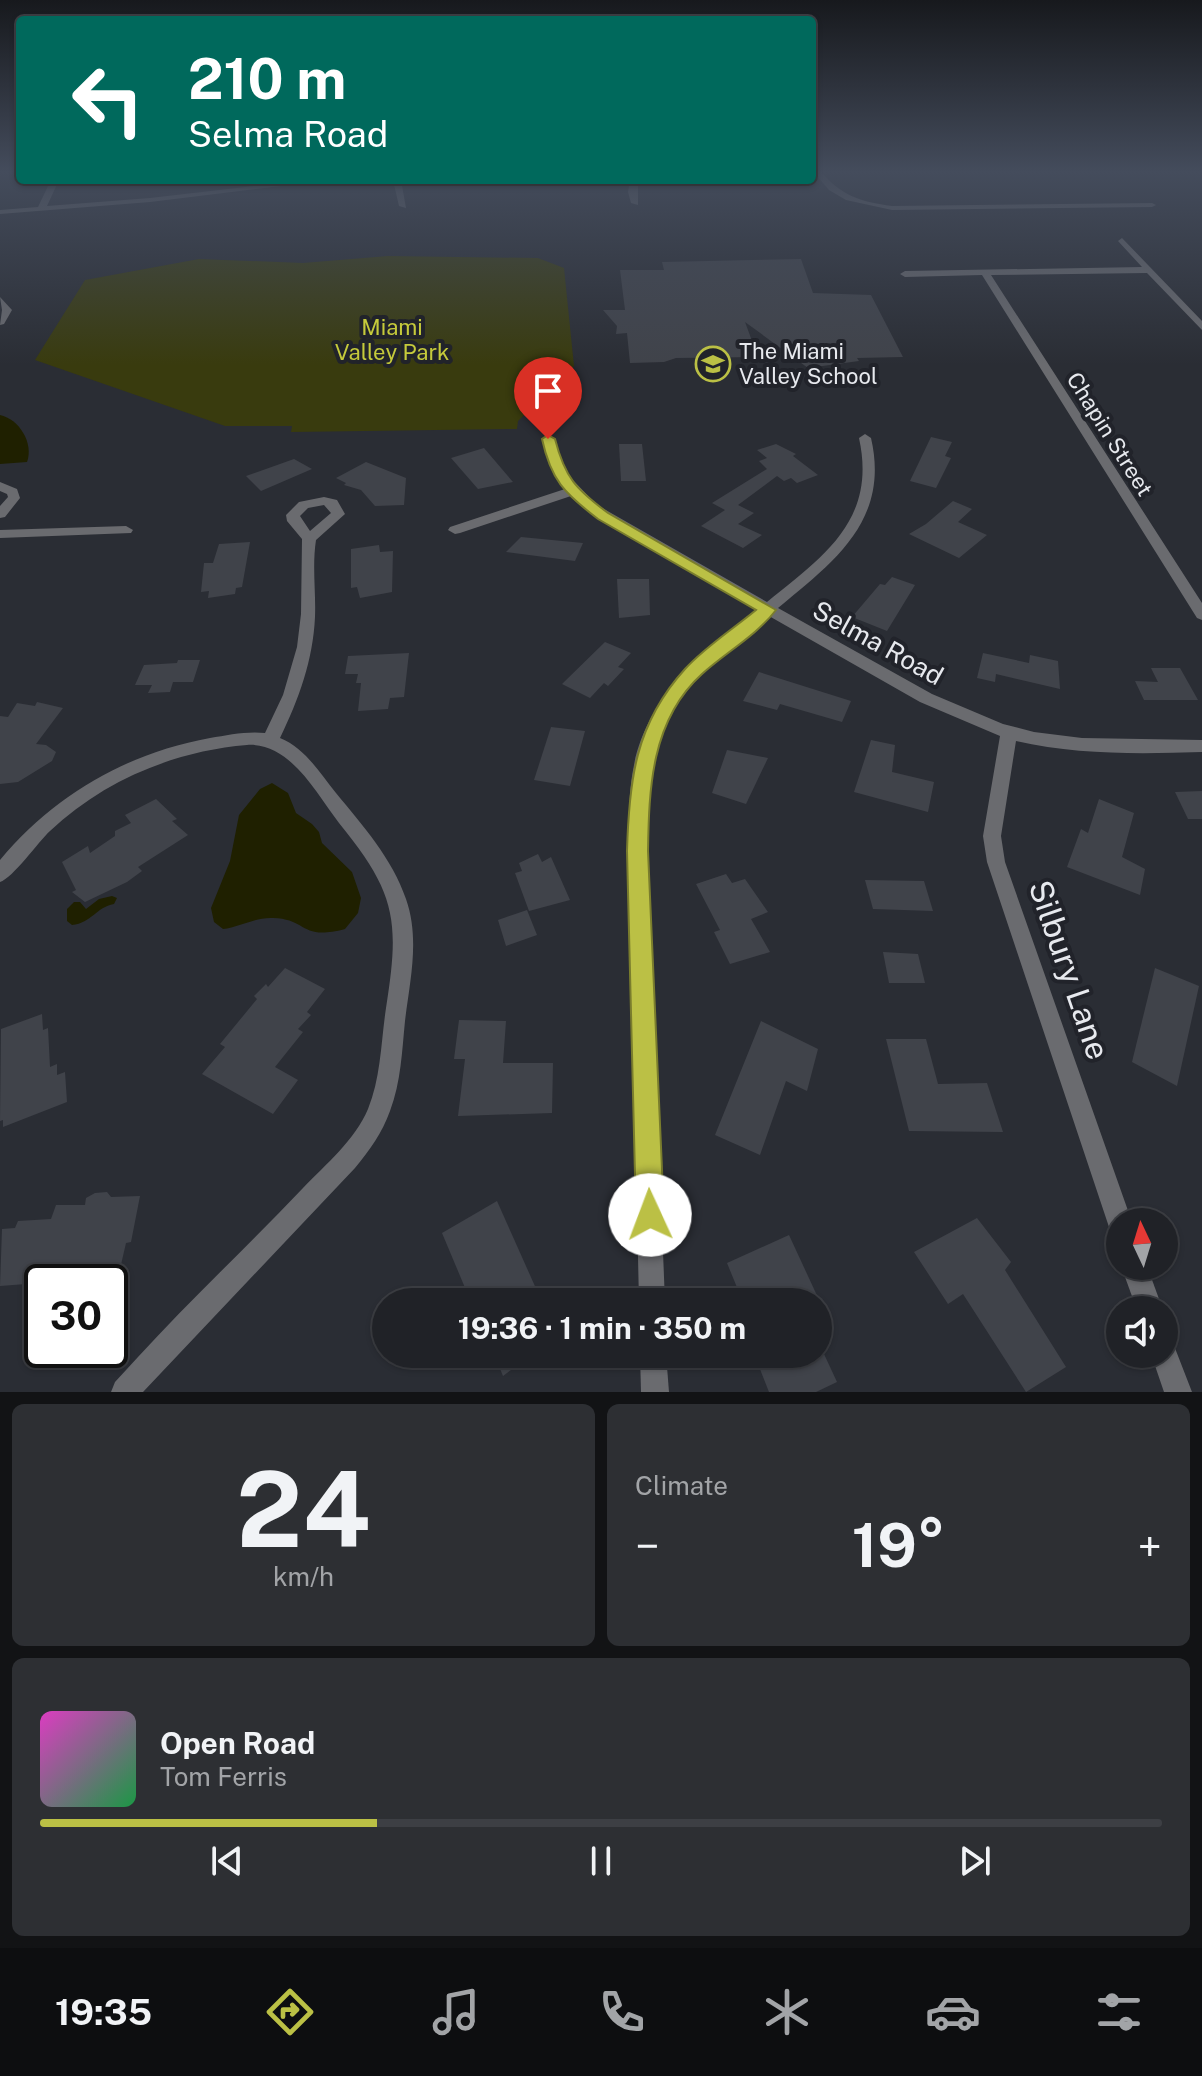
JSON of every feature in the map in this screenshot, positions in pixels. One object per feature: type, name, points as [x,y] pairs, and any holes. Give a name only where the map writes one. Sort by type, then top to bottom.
[{"type":"street","points":[[1122,241],[1202,327]]},
{"type":"street","points":[[905,274],[1150,270]]},
{"type":"street","name":"Chapin Street","points":[[985,273],[1202,615]]},
{"type":"street","points":[[0,300],[7,310],[0,322]]},
{"type":"street","points":[[652,1288],[639,791],[646,752],[656,725],[672,697],[692,673],[835,552],[851,533],[870,490],[871,469],[865,438]]},
{"type":"street","name":"Selma Road","points":[[548,439],[555,467],[572,491],[603,516],[926,698],[1009,733],[1083,745],[1126,748],[1202,746]]},
{"type":"street","points":[[0,486],[13,492],[14,498],[0,514]]},
{"type":"street","points":[[455,530],[572,491]]},
{"type":"street","points":[[0,534],[126,530]]},
{"type":"street","points":[[270,740],[288,707],[306,642],[309,611],[305,564],[309,539]]},
{"type":"street","name":"Silbury Lane","points":[[1009,733],[992,836],[996,862],[1115,1208]]},
{"type":"street","points":[[0,874],[18,850],[46,822],[108,779],[177,751],[251,739],[270,740],[295,756],[345,817],[395,891],[403,920],[405,944],[385,1090],[375,1120],[360,1143],[125,1392]]},
{"type":"street","points":[[654,1368],[655,1392]]},
{"type":"street","points":[[1170,1368],[1178,1392]]},
{"type":"green space","name":"Miami Valley Park","points":[[388,256],[538,258],[564,268],[574,366],[518,421],[517,429],[291,432],[292,426],[225,426],[35,360],[85,280],[199,259],[303,263]]},
{"type":"shaded area","points":[[0,415],[13,421],[23,433],[28,447],[27,462],[0,464]]},
{"type":"shaded area","points":[[272,783],[288,793],[296,813],[312,824],[319,832],[322,843],[352,872],[361,898],[358,913],[345,929],[312,931],[284,919],[273,918],[223,929],[214,922],[211,908],[230,861],[239,815],[260,789]]},
{"type":"shaded area","points":[[117,898],[114,904],[79,924],[72,925],[67,921],[67,909],[74,902],[80,902],[86,909],[99,899]]},
{"type":"building","name":"The Miami Valley School","points":[[801,259],[813,293],[871,295],[903,357],[857,358],[859,361],[808,368],[745,322],[758,357],[676,358],[664,362],[630,363],[627,333],[616,334],[617,326],[603,310],[625,310],[620,270],[664,270],[662,262]]},
{"type":"building","points":[[931,437],[952,442],[945,456],[951,458],[936,488],[910,481]]},
{"type":"building","points":[[619,444],[642,444],[646,481],[621,481]]},
{"type":"building","points":[[776,444],[796,454],[793,456],[818,475],[797,483],[791,478],[784,481],[777,476],[738,505],[754,513],[738,524],[762,535],[743,548],[701,526],[725,510],[712,503],[767,469],[759,461],[767,458],[757,450]]},
{"type":"building","points":[[484,448],[513,482],[478,489],[451,458]]},
{"type":"building","points":[[294,459],[312,469],[261,491],[246,476]]},
{"type":"building","points":[[366,462],[406,478],[404,505],[375,506],[361,490],[344,485],[346,483],[336,478]]},
{"type":"building","points":[[953,501],[972,509],[958,522],[987,535],[959,558],[909,534]]},
{"type":"building","points":[[521,537],[583,543],[575,561],[506,552]]},
{"type":"building","points":[[250,542],[242,587],[236,588],[235,594],[208,598],[209,591],[201,592],[204,563],[213,563],[219,544]]},
{"type":"building","points":[[379,545],[380,552],[393,551],[392,592],[360,598],[357,587],[351,588],[351,549]]},
{"type":"building","points":[[892,577],[915,585],[887,631],[852,617],[880,584],[885,585]]},
{"type":"building","points":[[617,579],[649,579],[650,615],[619,618]]},
{"type":"building","points":[[605,642],[631,653],[618,667],[624,669],[608,686],[604,683],[590,698],[562,684]]},
{"type":"building","points":[[409,653],[404,697],[390,698],[388,709],[358,711],[361,683],[356,683],[358,674],[345,674],[348,656]]},
{"type":"building","points":[[983,653],[1029,663],[1030,655],[1058,661],[1060,689],[996,674],[995,682],[977,678]]},
{"type":"building","points":[[178,660],[200,660],[193,682],[173,682],[170,692],[148,693],[152,685],[135,685],[144,665],[177,663]]},
{"type":"building","points":[[1151,668],[1180,668],[1198,700],[1144,700],[1135,681],[1158,682]]},
{"type":"building","points":[[759,672],[851,701],[842,722],[780,704],[777,710],[743,701]]},
{"type":"building","points":[[37,702],[63,708],[36,744],[46,745],[56,752],[52,761],[18,782],[0,784],[0,716],[8,717],[17,703],[35,706]]},
{"type":"building","points":[[551,727],[585,731],[570,786],[534,780]]},
{"type":"building","points":[[871,740],[895,745],[892,772],[934,782],[928,812],[854,792]]},
{"type":"building","points":[[727,750],[768,758],[746,804],[712,793]]},
{"type":"building","points":[[1202,791],[1202,819],[1188,819],[1175,792]]},
{"type":"building","points":[[156,799],[177,819],[172,821],[188,835],[138,867],[142,871],[127,882],[85,902],[72,892],[76,890],[62,862],[88,846],[90,853],[115,836],[115,831],[131,823],[125,815]]},
{"type":"building","points":[[1099,799],[1134,813],[1122,857],[1145,869],[1140,895],[1067,867],[1081,829],[1088,833]]},
{"type":"building","points":[[538,854],[542,862],[551,857],[570,900],[529,911],[515,873],[522,871],[519,863]]},
{"type":"building","points":[[726,874],[732,883],[745,879],[768,912],[751,919],[770,952],[730,964],[714,932],[720,930],[696,884]]},
{"type":"building","points":[[865,880],[924,881],[933,911],[873,909]]},
{"type":"building","points":[[527,910],[537,935],[506,946],[498,920]]},
{"type":"building","points":[[883,952],[918,954],[925,983],[889,983]]},
{"type":"building","points":[[285,968],[325,989],[307,1012],[311,1015],[298,1029],[303,1032],[275,1067],[298,1080],[273,1114],[202,1074],[225,1047],[220,1044],[257,999],[254,996],[266,984],[268,987]]},
{"type":"building","points":[[1155,968],[1199,986],[1177,1086],[1132,1062]]},
{"type":"building","points":[[42,1014],[43,1030],[48,1028],[50,1067],[57,1064],[57,1075],[65,1072],[67,1102],[3,1127],[3,1120],[0,1121],[1,1029]]},
{"type":"building","points":[[459,1020],[506,1021],[503,1063],[553,1063],[552,1113],[458,1116],[465,1059],[454,1059]]},
{"type":"building","points":[[761,1021],[818,1049],[807,1091],[786,1081],[760,1155],[715,1135]]},
{"type":"building","points":[[886,1039],[926,1039],[938,1084],[987,1083],[1003,1132],[909,1131]]},
{"type":"building","points":[[107,1192],[111,1197],[140,1196],[131,1242],[126,1243],[121,1264],[24,1264],[24,1284],[0,1286],[2,1229],[15,1228],[18,1221],[51,1219],[56,1205],[85,1205],[86,1198]]},
{"type":"building","points":[[497,1201],[536,1288],[465,1288],[442,1233]]},
{"type":"building","points":[[977,1218],[1011,1262],[1005,1270],[1066,1367],[1026,1392],[963,1294],[948,1304],[914,1252]]},
{"type":"building","points":[[789,1235],[814,1288],[737,1288],[727,1263]]},
{"type":"building","points":[[500,1368],[514,1368],[503,1376]]},
{"type":"building","points":[[760,1368],[830,1368],[837,1382],[816,1392],[769,1392]]},
{"type":"place","name":"The Miami Valley School","points":[[713,364]]},
{"type":"route","points":[[548,439],[555,467],[563,481],[603,516],[768,610],[692,673],[672,697],[656,725],[646,752],[637,808],[650,1215]]}]
